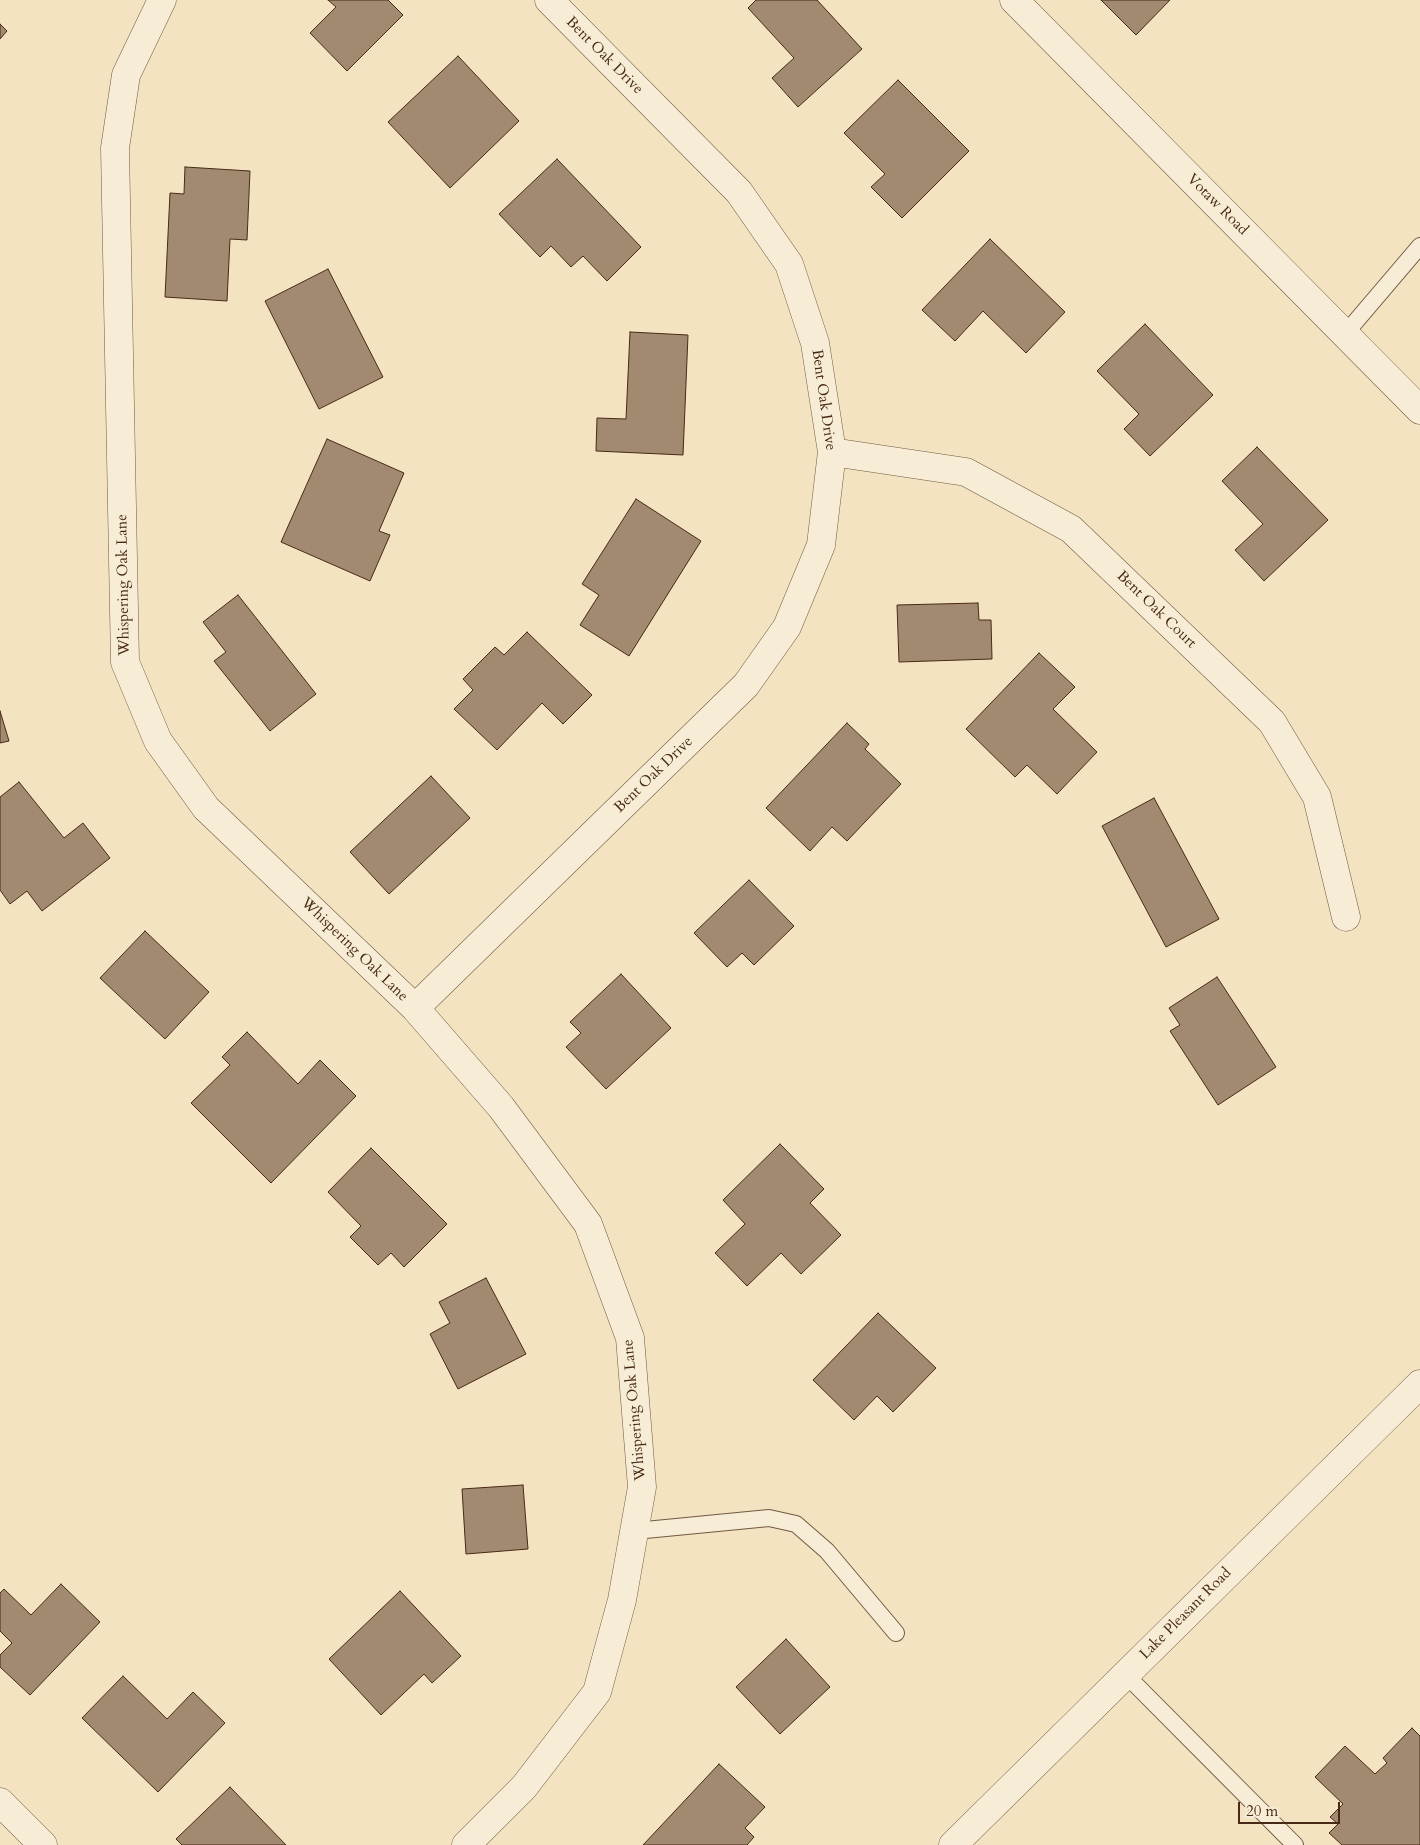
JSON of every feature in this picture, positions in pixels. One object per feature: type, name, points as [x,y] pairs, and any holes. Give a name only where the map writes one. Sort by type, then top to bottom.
[{"type":"street","name":"Whispering Oak Lane","points":[[162,0],[126,76],[116,148],[125,662],[158,741],[206,808],[415,1008],[501,1107],[588,1224],[630,1338],[642,1487],[622,1600],[597,1692],[524,1787],[466,1845]]},
{"type":"street","name":"Bent Oak Drive","points":[[415,1008],[746,685],[786,627],[821,545],[832,452],[814,342],[789,264],[739,192],[549,0]]},
{"type":"street","name":"Votaw Road","points":[[1014,0],[1420,410]]},
{"type":"street","name":"Bent Oak Court","points":[[832,452],[966,472],[1071,529],[1272,722],[1317,797],[1346,917]]},
{"type":"street","name":"Lake Pleasant Road","points":[[953,1845],[1420,1384]]},
{"type":"street","points":[[0,1802],[43,1845]]},
{"type":"lane","points":[[1345,334],[1420,246]]},
{"type":"lane","points":[[634,1531],[769,1518],[796,1524],[827,1551],[896,1633]]},
{"type":"lane","points":[[1125,1674],[1295,1845]]},
{"type":"building","points":[[328,0],[388,0],[403,15],[347,71],[310,33],[336,7]]},
{"type":"building","points":[[756,0],[817,0],[862,49],[798,107],[772,78],[794,58],[748,8]]},
{"type":"building","points":[[1101,0],[1170,0],[1136,35]]},
{"type":"building","points":[[0,24],[7,31],[0,39]]},
{"type":"building","points":[[458,56],[519,121],[450,188],[388,122]]},
{"type":"building","points":[[898,80],[969,151],[902,218],[871,187],[885,174],[844,133]]},
{"type":"building","points":[[557,159],[641,247],[607,281],[583,256],[571,267],[551,246],[540,257],[499,214]]},
{"type":"building","points":[[185,167],[250,171],[247,240],[230,239],[227,301],[165,297],[170,193],[184,194]]},
{"type":"building","points":[[990,239],[1065,312],[1026,353],[983,311],[955,341],[922,310]]},
{"type":"building","points":[[328,269],[383,377],[319,409],[265,301]]},
{"type":"building","points":[[1145,324],[1213,395],[1150,456],[1124,429],[1139,414],[1097,371]]},
{"type":"building","points":[[630,332],[688,335],[683,455],[596,451],[597,418],[626,419]]},
{"type":"building","points":[[327,439],[404,473],[379,531],[390,535],[370,581],[281,542]]},
{"type":"building","points":[[1257,447],[1328,520],[1264,581],[1235,550],[1263,524],[1222,481]]},
{"type":"building","points":[[636,499],[701,541],[629,656],[580,625],[599,595],[582,584]]},
{"type":"building","points":[[238,595],[316,694],[270,731],[214,661],[226,652],[203,622]]},
{"type":"building","points":[[978,603],[979,620],[991,620],[992,659],[899,662],[897,605]]},
{"type":"building","points":[[527,632],[592,695],[563,724],[542,703],[497,750],[454,709],[473,690],[463,679],[495,647],[504,655]]},
{"type":"building","points":[[1039,653],[1075,687],[1053,709],[1097,752],[1057,794],[1027,765],[1015,777],[966,729]]},
{"type":"building","points":[[0,711],[9,741],[0,743]]},
{"type":"building","points":[[847,723],[869,744],[865,749],[901,784],[847,841],[832,827],[810,851],[766,808]]},
{"type":"building","points":[[431,776],[470,818],[389,894],[350,852]]},
{"type":"building","points":[[19,782],[64,838],[83,823],[110,858],[42,911],[27,891],[10,904],[0,890],[0,797]]},
{"type":"building","points":[[1154,798],[1219,919],[1166,947],[1102,826]]},
{"type":"building","points":[[749,880],[794,926],[754,965],[742,953],[727,967],[694,933]]},
{"type":"building","points":[[145,931],[209,992],[165,1039],[100,978]]},
{"type":"building","points":[[621,974],[671,1028],[606,1089],[566,1047],[581,1033],[570,1022]]},
{"type":"building","points":[[1217,977],[1276,1067],[1218,1105],[1170,1031],[1180,1025],[1169,1008]]},
{"type":"building","points":[[247,1032],[298,1084],[320,1060],[356,1096],[271,1183],[191,1103],[230,1065],[222,1057]]},
{"type":"building","points":[[780,1144],[824,1189],[810,1203],[841,1235],[801,1274],[781,1253],[747,1286],[715,1253],[745,1224],[723,1200]]},
{"type":"building","points":[[371,1148],[447,1224],[404,1267],[391,1253],[378,1265],[350,1237],[361,1226],[328,1192]]},
{"type":"building","points":[[486,1278],[526,1354],[458,1389],[430,1334],[450,1323],[439,1302]]},
{"type":"building","points":[[878,1313],[936,1368],[893,1412],[877,1396],[854,1420],[813,1380]]},
{"type":"building","points":[[523,1485],[528,1549],[466,1554],[462,1489]]},
{"type":"building","points":[[61,1584],[100,1622],[30,1695],[0,1667],[0,1655],[12,1643],[0,1631],[0,1593],[4,1589],[31,1615]]},
{"type":"building","points":[[400,1591],[461,1656],[432,1683],[424,1674],[381,1715],[329,1659]]},
{"type":"building","points":[[786,1639],[830,1687],[780,1734],[736,1687]]},
{"type":"building","points":[[123,1676],[167,1719],[193,1692],[225,1723],[158,1792],[82,1718]]},
{"type":"building","points":[[1412,1728],[1420,1736],[1420,1845],[1342,1845],[1329,1833],[1338,1824],[1330,1817],[1343,1804],[1315,1777],[1345,1746],[1375,1774],[1387,1763],[1383,1758]]},
{"type":"building","points":[[719,1764],[765,1807],[745,1828],[754,1837],[747,1845],[643,1845]]},
{"type":"building","points":[[230,1787],[286,1845],[182,1845],[176,1839]]}]
